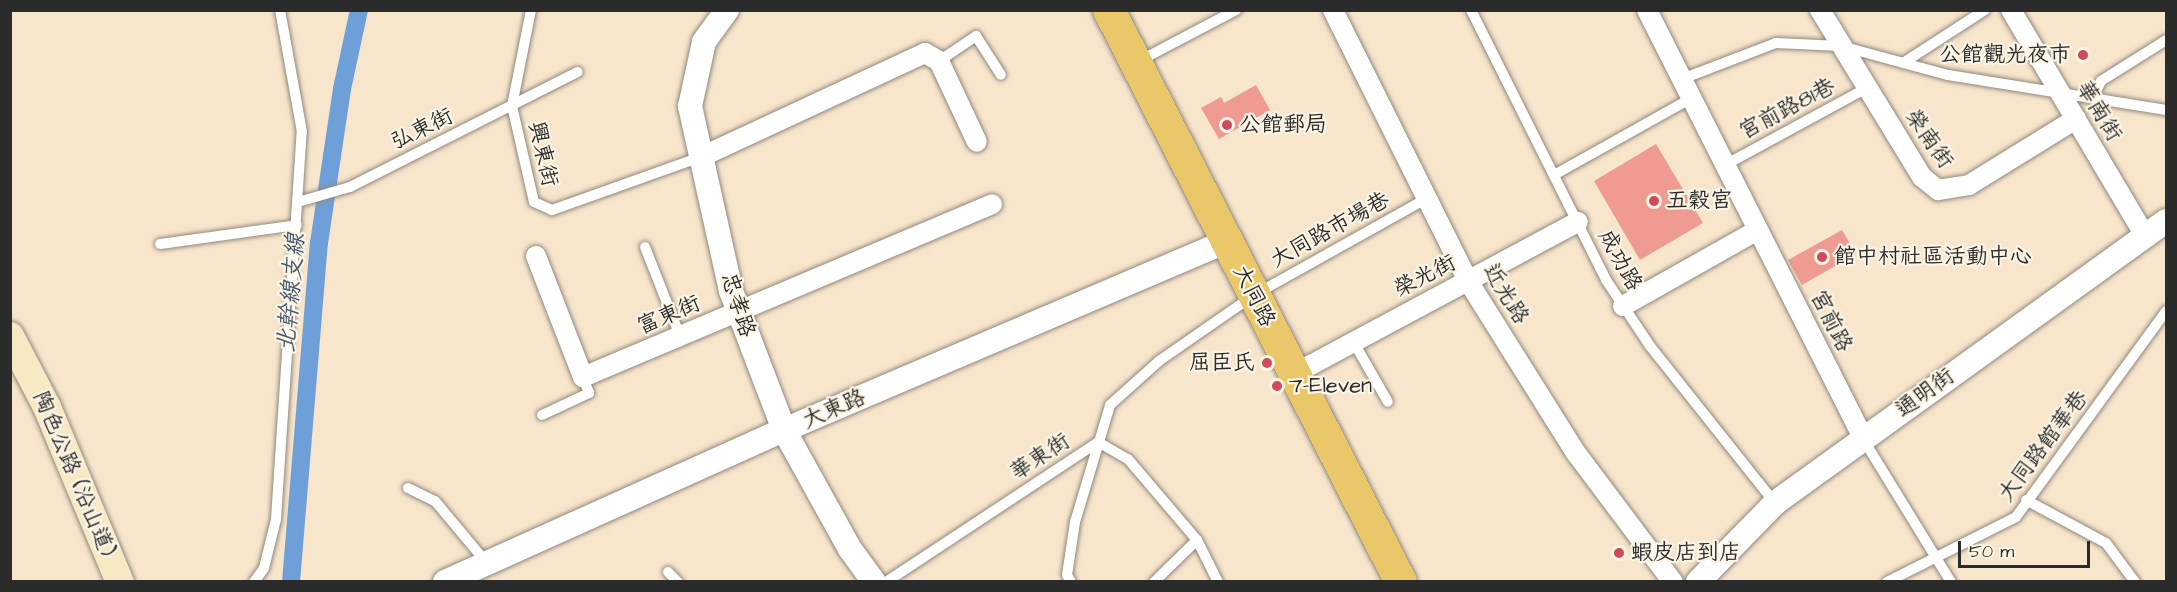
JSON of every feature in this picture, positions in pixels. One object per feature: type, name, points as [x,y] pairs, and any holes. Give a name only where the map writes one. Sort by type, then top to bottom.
[{"type":"main road","name":"大同路","points":[[1109,10],[1401,582]]},
{"type":"main road","name":"陶色公路 (沿山道)","points":[[10,336],[47,407],[120,582]]},
{"type":"street","name":"忠孝路","points":[[727,10],[704,42],[694,75],[690,106],[739,311],[784,430],[850,549],[874,582]]},
{"type":"street","name":"近光路","points":[[1333,10],[1468,281],[1576,453],[1673,582]]},
{"type":"street","name":"宮前路","points":[[1647,10],[1863,438]]},
{"type":"street","name":"榮南街","points":[[1820,10],[1922,177],[1938,190],[1969,185],[2076,119]]},
{"type":"street","name":"華南街","points":[[2011,10],[2145,236]]},
{"type":"street","points":[[701,157],[926,53],[939,61],[977,142]]},
{"type":"street","name":"富東街","points":[[583,377],[992,204]]},
{"type":"street","name":"通明街","points":[[1698,582],[1775,503],[2166,221]]},
{"type":"street","name":"榮光街","points":[[1294,374],[1578,222]]},
{"type":"street","points":[[1623,306],[1758,230]]},
{"type":"street","name":"大東路","points":[[445,582],[784,430],[1227,241]]},
{"type":"street","points":[[536,256],[583,377]]},
{"type":"lane","points":[[254,582],[264,568],[276,519],[302,132],[280,10]]},
{"type":"lane","name":"興東街","points":[[531,10],[512,106],[534,202],[552,210],[701,157]]},
{"type":"lane","points":[[1136,63],[1236,10]]},
{"type":"lane","name":"成功路","points":[[1471,10],[1623,306],[1650,346],[1775,503]]},
{"type":"lane","points":[[1903,63],[1985,10]]},
{"type":"lane","points":[[939,61],[976,36],[1001,75]]},
{"type":"lane","points":[[2093,97],[2101,81],[2166,40]]},
{"type":"lane","points":[[1682,79],[1776,43],[1841,46],[1948,75],[2058,90],[2166,110]]},
{"type":"lane","name":"弘東街","points":[[298,202],[350,187],[578,72]]},
{"type":"lane","name":"宮前路81巷","points":[[1725,165],[1867,88]]},
{"type":"lane","points":[[1554,175],[1692,98]]},
{"type":"lane","name":"大同路市場巷","points":[[1071,582],[1067,575],[1074,522],[1110,405],[1159,361],[1254,295],[1426,199]]},
{"type":"lane","points":[[160,244],[297,225]]},
{"type":"lane","points":[[645,247],[680,336]]},
{"type":"lane","name":"大同路館華巷","points":[[1887,582],[1935,556],[2016,518],[2026,500],[2166,311]]},
{"type":"lane","points":[[1353,341],[1388,402]]},
{"type":"lane","points":[[542,414],[589,393],[583,377]]},
{"type":"lane","name":"宮前路","points":[[1863,438],[1951,582]]},
{"type":"lane","name":"華東街","points":[[886,582],[1098,442],[1128,459],[1197,540],[1218,582]]},
{"type":"lane","points":[[408,488],[435,501],[486,562]]},
{"type":"lane","points":[[2026,500],[2106,543],[2135,582]]},
{"type":"lane","points":[[1154,582],[1197,540]]},
{"type":"lane","points":[[668,572],[678,582]]},
{"type":"building","name":"公館郵局","points":[[1256,85],[1270,110],[1219,139],[1201,108],[1221,97],[1224,103]]},
{"type":"building","points":[[1656,144],[1703,223],[1640,260],[1594,181]]},
{"type":"building","name":"館中村社區活動中心","points":[[1842,230],[1856,254],[1802,285],[1788,260]]},
{"type":"waterway","name":"北幹線支線","points":[[291,582],[319,243],[342,89],[359,10]]},
{"type":"place","name":"公館觀光夜市","points":[[2083,55]]},
{"type":"place","name":"公館郵局","points":[[1227,125]]},
{"type":"place","name":"五穀宮","points":[[1654,201]]},
{"type":"place","name":"館中村社區活動中心","points":[[1822,257]]},
{"type":"place","name":"屈臣氏","points":[[1267,363]]},
{"type":"place","name":"7-Eleven","points":[[1277,386]]},
{"type":"place","name":"蝦皮店到店","points":[[1619,553]]}]
